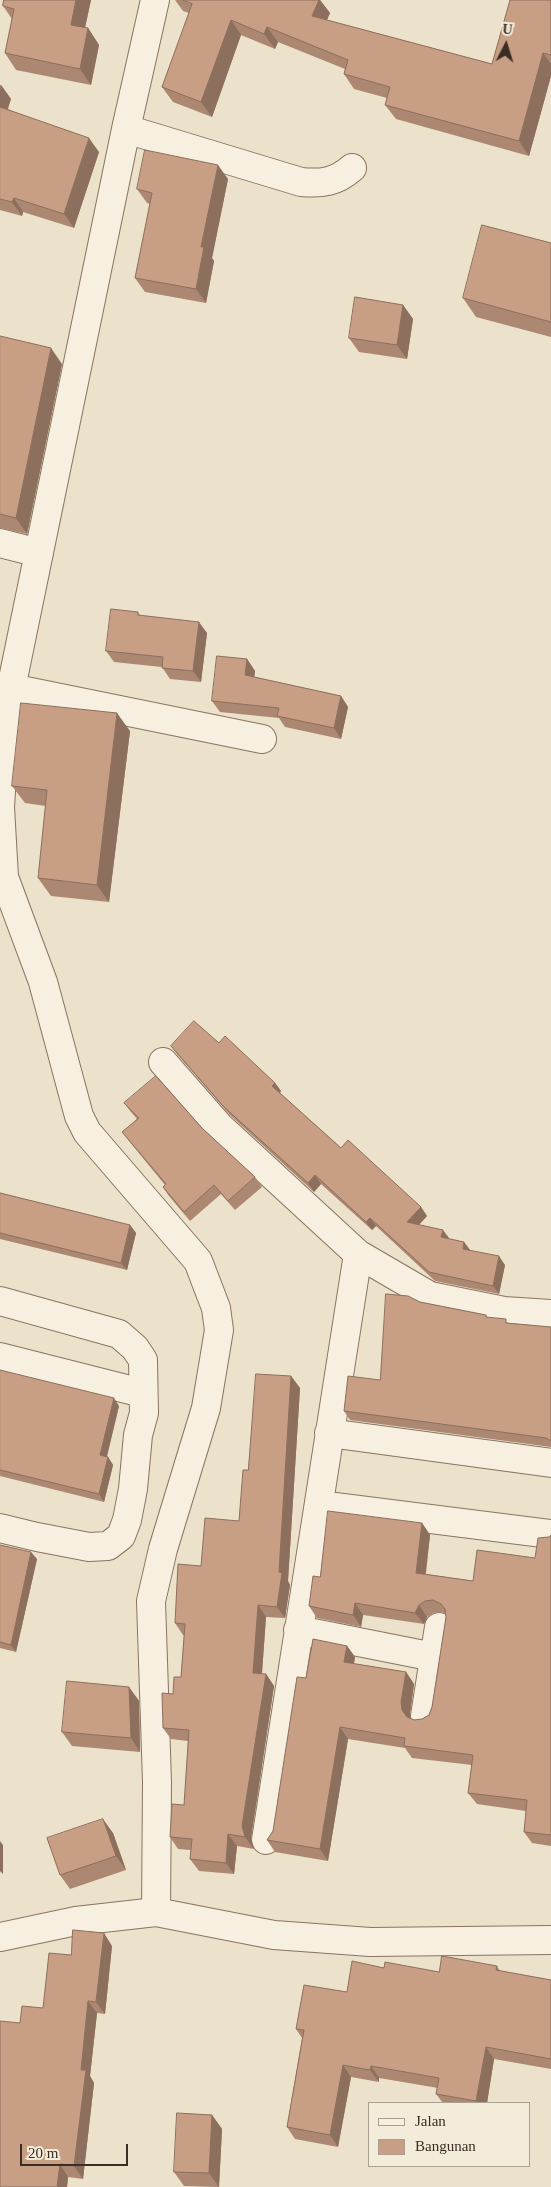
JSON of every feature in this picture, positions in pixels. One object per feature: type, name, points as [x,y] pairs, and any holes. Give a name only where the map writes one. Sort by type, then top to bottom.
[{"type":"street","points":[[155,0],[126,129],[6,704],[0,807],[4,878],[43,982],[79,1116],[87,1132],[198,1261],[216,1308],[219,1330],[206,1408],[162,1549],[151,1602],[157,1782],[156,1912]]},
{"type":"street","points":[[126,129],[301,182],[321,184],[342,176],[352,168]]},
{"type":"street","points":[[0,543],[39,553]]},
{"type":"street","points":[[6,704],[262,739]]},
{"type":"street","points":[[163,1062],[219,1126],[358,1254],[430,1296],[504,1311],[551,1314]]},
{"type":"street","points":[[266,1840],[358,1254]]},
{"type":"street","points":[[0,1301],[119,1334],[135,1348],[143,1360],[142,1393],[144,1413],[138,1435],[133,1489],[121,1536],[108,1546],[89,1546],[0,1528]]},
{"type":"street","points":[[0,1357],[142,1393]]},
{"type":"street","points":[[329,1433],[551,1463]]},
{"type":"street","points":[[319,1504],[551,1534]]},
{"type":"street","points":[[425,1716],[439,1627]]},
{"type":"street","points":[[298,1630],[434,1657]]},
{"type":"street","points":[[0,1937],[76,1922],[156,1912],[293,1937],[370,1942],[551,1940]]},
{"type":"building","points":[[4,0],[76,0],[71,25],[88,28],[80,69],[5,53],[14,9],[3,6]]},
{"type":"building","points":[[183,0],[319,0],[312,16],[492,64],[510,0],[551,0],[551,55],[543,53],[519,141],[385,105],[390,87],[344,74],[348,60],[267,27],[264,34],[231,20],[201,102],[162,87],[192,4]]},
{"type":"building","points":[[0,107],[89,138],[64,214],[14,198],[12,202],[0,199]]},
{"type":"building","points":[[145,150],[218,165],[201,247],[204,247],[196,289],[135,278],[152,193],[137,189]]},
{"type":"building","points":[[482,225],[551,243],[551,322],[463,298]]},
{"type":"building","points":[[355,297],[403,305],[397,345],[349,338]]},
{"type":"building","points":[[0,336],[51,348],[16,518],[0,514]]},
{"type":"building","points":[[111,609],[138,612],[138,615],[199,622],[193,671],[162,668],[163,657],[106,651]]},
{"type":"building","points":[[217,656],[247,659],[245,675],[341,696],[334,728],[277,716],[279,708],[212,701]]},
{"type":"building","points":[[21,703],[117,713],[97,885],[38,878],[47,790],[12,786]]},
{"type":"building","points":[[194,1021],[219,1043],[225,1036],[275,1083],[272,1086],[341,1148],[348,1140],[421,1207],[407,1222],[443,1230],[441,1237],[464,1242],[463,1249],[499,1256],[493,1286],[429,1272],[370,1218],[366,1222],[315,1175],[308,1183],[224,1107],[171,1046]]},
{"type":"building","points":[[156,1076],[202,1128],[255,1177],[228,1201],[214,1185],[184,1212],[163,1187],[166,1184],[122,1132],[139,1118],[124,1103]]},
{"type":"building","points":[[0,1193],[130,1225],[121,1263],[0,1233]]},
{"type":"building","points":[[386,1294],[408,1296],[420,1302],[486,1315],[486,1317],[506,1319],[506,1323],[551,1327],[551,1441],[546,1438],[344,1411],[348,1376],[380,1380]]},
{"type":"building","points":[[0,1370],[114,1398],[100,1455],[108,1457],[99,1494],[0,1470]]},
{"type":"building","points":[[256,1374],[291,1376],[279,1572],[282,1573],[277,1607],[258,1605],[253,1673],[266,1674],[242,1826],[245,1837],[228,1834],[226,1863],[190,1859],[192,1839],[170,1837],[172,1804],[184,1805],[189,1730],[163,1728],[162,1693],[173,1694],[174,1677],[181,1677],[185,1624],[175,1623],[178,1564],[201,1566],[205,1518],[239,1521],[243,1470],[248,1470]]},
{"type":"building","points":[[328,1511],[422,1523],[416,1573],[473,1581],[477,1550],[535,1558],[538,1538],[551,1535],[551,1835],[524,1832],[527,1800],[468,1793],[473,1755],[404,1746],[405,1738],[340,1727],[320,1849],[267,1840],[273,1831],[297,1677],[306,1678],[313,1639],[347,1646],[344,1662],[406,1672],[401,1702],[402,1710],[407,1717],[414,1720],[422,1719],[429,1715],[432,1707],[446,1617],[445,1609],[441,1604],[433,1600],[425,1601],[419,1605],[415,1613],[355,1603],[353,1615],[309,1606],[313,1576],[320,1577]]},
{"type":"building","points":[[0,1545],[31,1552],[11,1645],[0,1642]]},
{"type":"building","points":[[67,1681],[129,1687],[131,1738],[62,1732]]},
{"type":"building","points":[[103,1819],[116,1856],[60,1875],[47,1838]]},
{"type":"building","points":[[73,1930],[104,1933],[96,2002],[88,2001],[81,2070],[86,2070],[74,2166],[60,2164],[57,2187],[0,2187],[0,2021],[20,2023],[22,2006],[43,2008],[49,1953],[71,1955]]},
{"type":"building","points":[[442,1956],[497,1966],[496,1970],[551,1980],[551,2059],[486,2047],[476,2101],[436,2094],[439,2078],[371,2066],[370,2070],[343,2065],[330,2135],[287,2127],[304,2030],[296,2029],[304,1985],[347,1992],[352,1961],[384,1968],[385,1962],[439,1972]]},
{"type":"building","points":[[177,2113],[212,2115],[209,2173],[174,2172]]}]
